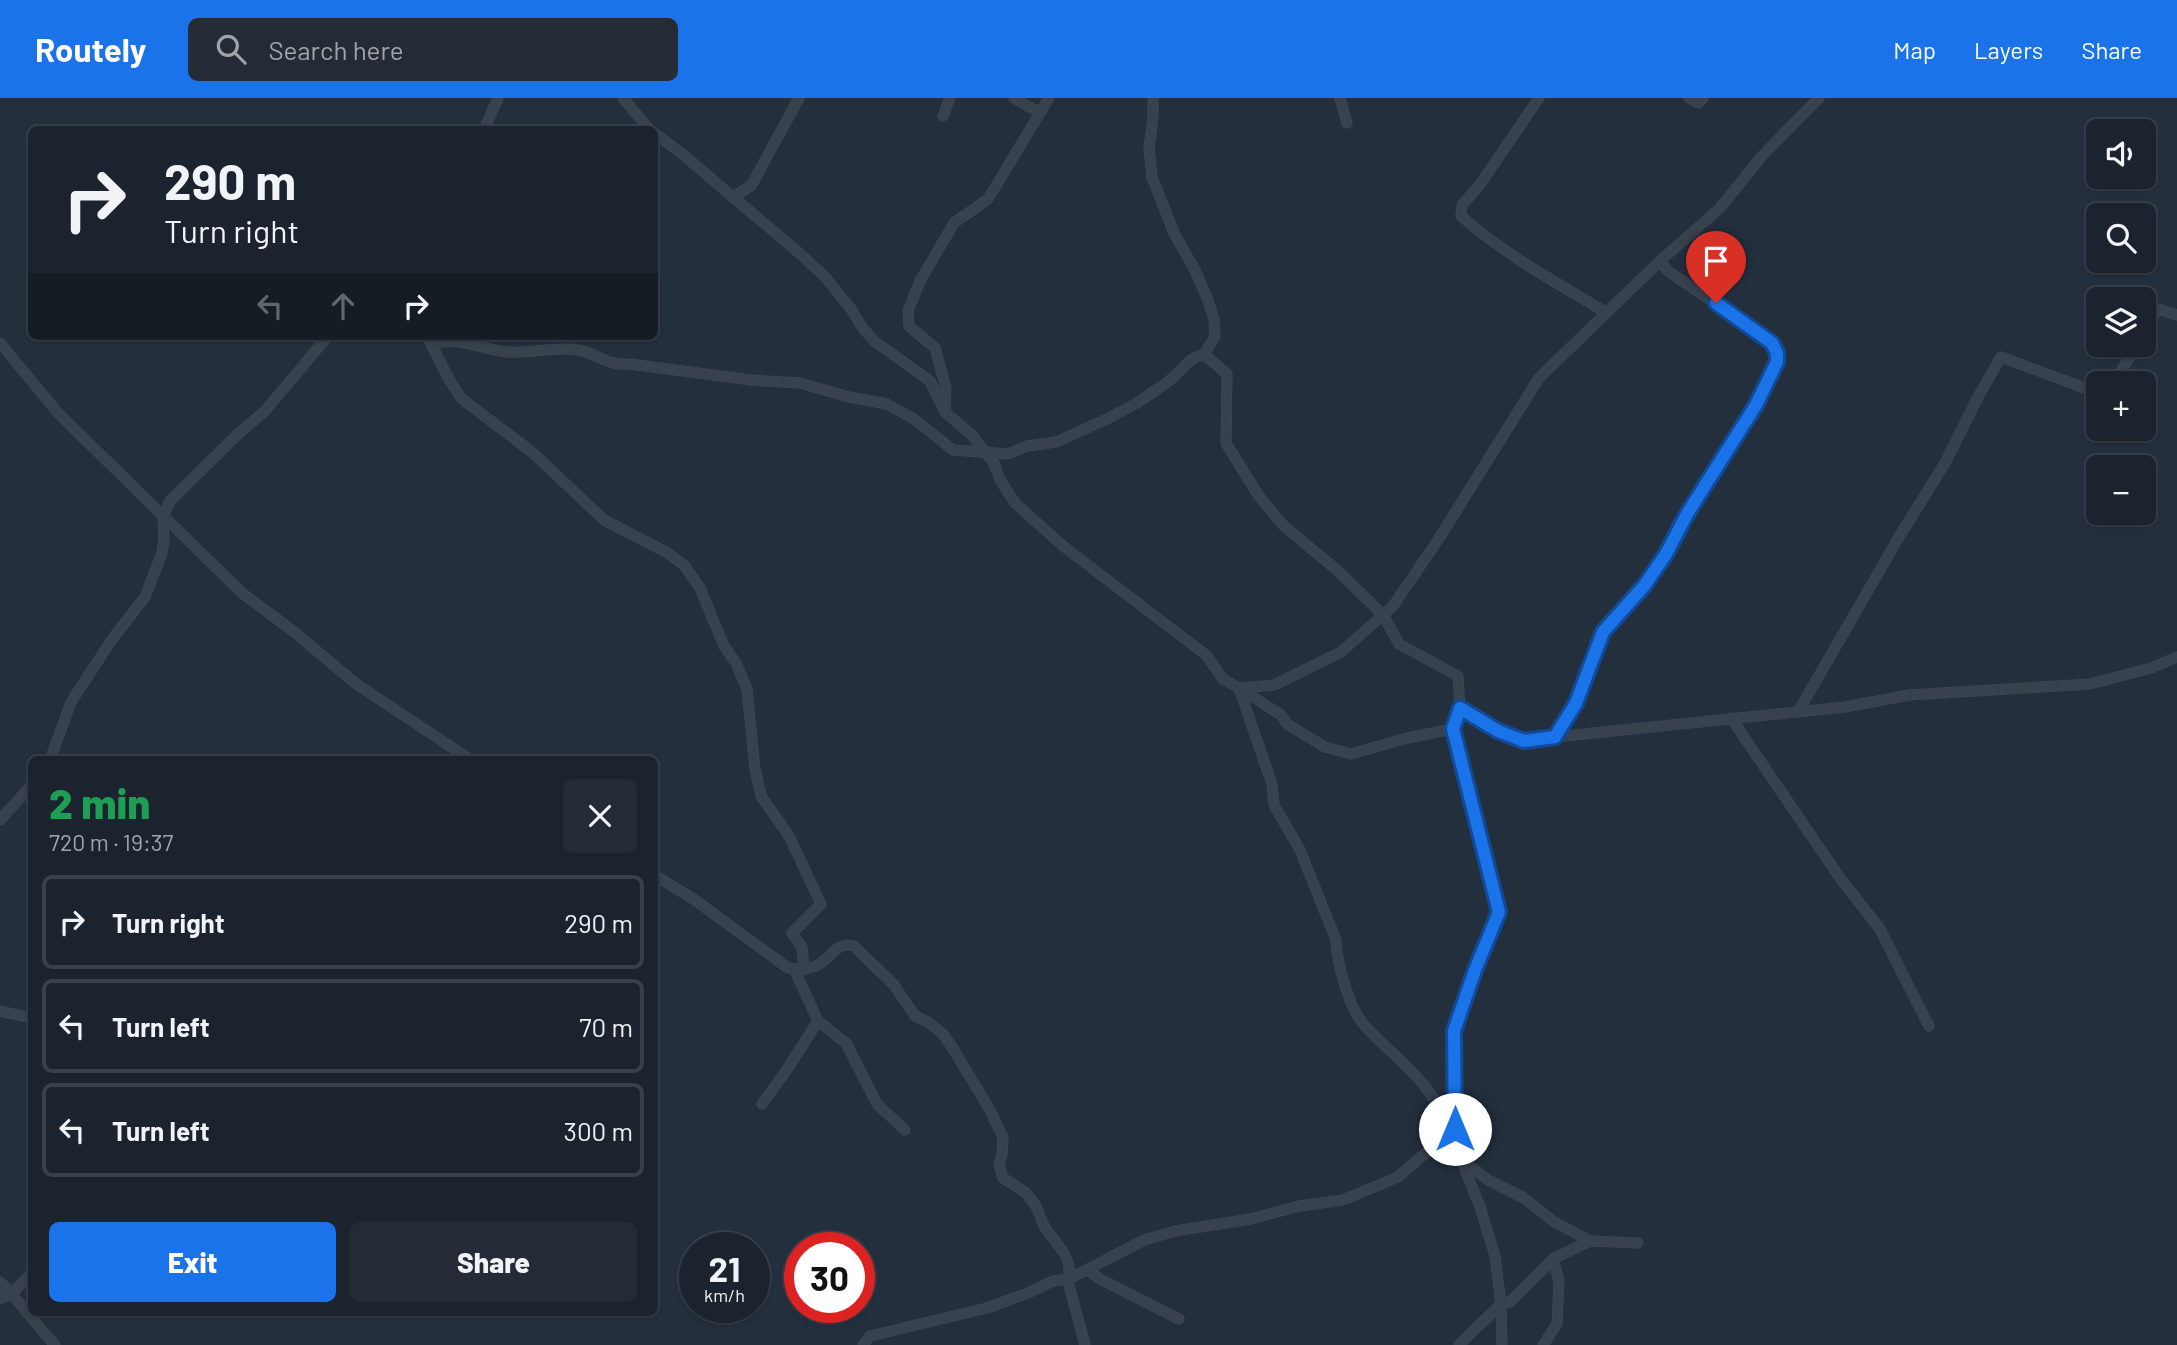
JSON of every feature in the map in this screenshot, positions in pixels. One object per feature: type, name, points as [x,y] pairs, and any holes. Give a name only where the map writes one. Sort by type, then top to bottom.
[{"type":"street","points":[[486,126],[498,98]]},
{"type":"street","points":[[623,98],[646,126]]},
{"type":"street","points":[[732,197],[751,186],[799,98]]},
{"type":"street","points":[[943,116],[950,98]]},
{"type":"street","points":[[1014,98],[1040,113]]},
{"type":"street","points":[[945,412],[946,388],[935,348],[909,326],[908,311],[920,281],[954,223],[988,199],[1049,98]]},
{"type":"street","points":[[905,1130],[877,1104],[846,1043],[818,1021],[799,969],[802,947],[792,933],[821,904],[789,836],[761,796],[755,769],[747,689],[736,663],[724,646],[700,588],[684,565],[666,552],[604,520],[532,453],[461,399],[429,340],[463,341],[509,352],[557,348],[582,351],[615,365],[631,363],[751,380],[800,383],[849,397],[887,404],[914,419],[953,450],[1008,454],[1027,446],[1056,442],[1137,403],[1169,381],[1192,359],[1204,354],[1216,337],[1214,320],[1196,272],[1174,233],[1152,177],[1149,148],[1153,98]]},
{"type":"street","points":[[1340,98],[1347,123]]},
{"type":"street","points":[[1539,98],[1479,186],[1462,205],[1461,216],[1478,231],[1533,268],[1607,313]]},
{"type":"street","points":[[1689,98],[1698,103],[1703,98]]},
{"type":"street","points":[[1239,688],[1274,685],[1341,652],[1393,606],[1438,540],[1539,378],[1660,261],[1720,208],[1762,156],[1819,98]]},
{"type":"street","points":[[658,136],[825,277],[874,341],[930,381],[945,412],[972,435],[994,463],[1000,480],[1015,503],[1063,546],[1206,655],[1223,679],[1281,715],[1287,724],[1325,747],[1351,754],[1407,738],[1453,729]]},
{"type":"street","points":[[1555,737],[1576,703],[1603,632],[1644,586],[1666,554],[1687,514],[1756,405],[1777,362],[1777,353],[1772,343],[1668,271],[1660,261]]},
{"type":"street","points":[[2156,312],[2158,309],[2177,315]]},
{"type":"street","points":[[51,756],[71,702],[119,630],[145,597],[162,554],[163,517],[170,501],[264,412],[324,340]]},
{"type":"street","points":[[0,343],[58,413],[242,593],[355,682],[465,756]]},
{"type":"street","points":[[1204,354],[1227,374],[1226,443],[1258,495],[1283,525],[1338,571],[1382,615],[1399,644],[1458,676],[1460,708],[1453,729],[1499,912],[1454,1031],[1455,1129],[1461,1158],[1495,1256],[1501,1304],[1502,1345]]},
{"type":"street","points":[[1798,712],[1945,463],[2001,357],[2086,389]]},
{"type":"street","points":[[1460,708],[1498,731],[1524,741],[1845,707],[1909,695],[2090,684],[2151,668],[2177,657]]},
{"type":"street","points":[[1239,688],[1272,785],[1274,805],[1300,850],[1336,940],[1346,990],[1363,1024],[1394,1052],[1424,1085],[1455,1129]]},
{"type":"street","points":[[1731,718],[1840,878],[1880,929],[1929,1026]]},
{"type":"street","points":[[0,820],[28,789]]},
{"type":"street","points":[[658,877],[692,898],[788,968],[819,965],[837,947],[846,944],[854,946],[894,985],[915,1016],[943,1034],[990,1110],[1003,1138],[999,1165],[1003,1178],[1025,1192],[1064,1253],[1069,1265],[1069,1285],[1085,1345]]},
{"type":"street","points":[[0,1011],[28,1017]]},
{"type":"street","points":[[762,1104],[818,1021]]},
{"type":"street","points":[[863,1345],[870,1336],[987,1308],[1053,1281],[1069,1279],[1144,1240],[1174,1231],[1343,1200],[1398,1177],[1427,1152],[1439,1149],[1461,1158],[1488,1180],[1524,1198],[1553,1221],[1590,1241],[1637,1243]]},
{"type":"street","points":[[1459,1345],[1501,1304],[1510,1302],[1553,1259],[1590,1241]]},
{"type":"street","points":[[1543,1345],[1557,1324],[1559,1281],[1553,1259]]},
{"type":"street","points":[[1088,1270],[1100,1279],[1179,1319]]},
{"type":"street","points":[[0,1299],[12,1293],[28,1277]]},
{"type":"street","points":[[0,1282],[28,1314]]},
{"type":"street","points":[[29,1316],[55,1345]]},
{"type":"route","points":[[1455,1129],[1454,1031],[1499,912],[1453,729],[1460,708],[1498,731],[1524,741],[1555,737],[1576,703],[1603,632],[1644,586],[1666,554],[1687,514],[1756,405],[1777,362],[1777,353],[1772,343],[1716,303]]}]
